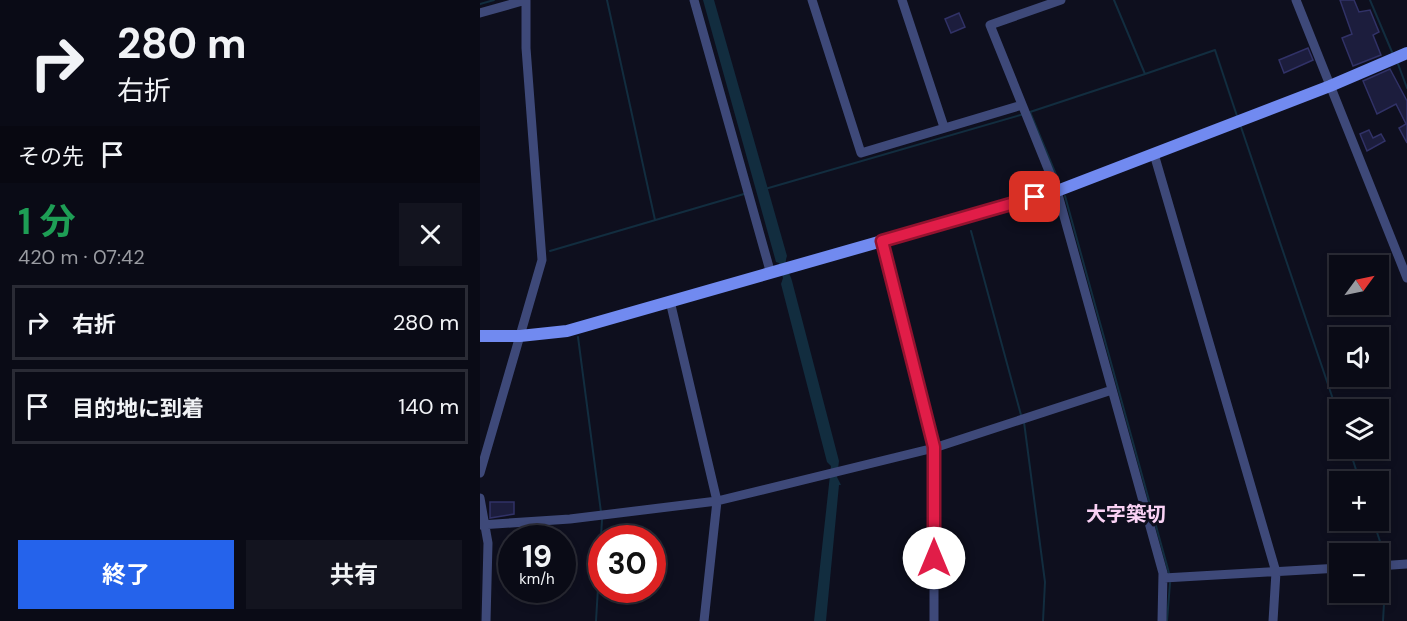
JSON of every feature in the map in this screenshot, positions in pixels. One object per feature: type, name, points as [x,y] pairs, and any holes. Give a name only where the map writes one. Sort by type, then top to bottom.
[{"type":"street","points":[[480,13],[526,0],[526,48],[542,260],[480,473]]},
{"type":"street","points":[[694,0],[773,269]]},
{"type":"street","points":[[812,0],[858,151],[861,153],[944,127],[1024,111]]},
{"type":"street","points":[[902,0],[944,127]]},
{"type":"street","points":[[1061,0],[1033,5],[990,25],[1057,191],[1164,578],[1162,621]]},
{"type":"street","points":[[1296,0],[1407,278]]},
{"type":"street","points":[[480,336],[520,336],[567,331],[670,302],[773,269],[791,267],[1057,191],[1239,122],[1407,53]]},
{"type":"street","points":[[1154,154],[1276,572],[1273,621]]},
{"type":"street","points":[[882,241],[934,447],[934,621]]},
{"type":"street","points":[[670,302],[717,501],[704,621]]},
{"type":"street","points":[[483,525],[570,519],[717,501],[934,447],[1112,390]]},
{"type":"street","points":[[480,498],[488,543],[486,621]]},
{"type":"street","points":[[1389,565],[1407,564]]},
{"type":"street","points":[[1164,578],[1329,569]]},
{"type":"water","points":[[703,0],[714,0],[787,256],[786,266],[792,281],[839,461],[837,477],[841,485],[839,485],[826,621],[814,621],[831,466],[827,462],[781,284],[783,278],[779,263],[776,262]]},
{"type":"building","points":[[1340,0],[1354,0],[1359,12],[1370,10],[1379,32],[1373,35],[1381,55],[1353,66],[1342,38],[1352,34]]},
{"type":"building","points":[[959,13],[965,27],[951,33],[945,19]]},
{"type":"building","points":[[1308,48],[1313,60],[1284,73],[1279,60]]},
{"type":"building","points":[[1390,69],[1407,101],[1407,143],[1399,128],[1406,124],[1396,104],[1377,114],[1363,81]]},
{"type":"building","points":[[1369,130],[1373,138],[1381,134],[1385,141],[1367,151],[1360,134]]},
{"type":"building","points":[[490,502],[514,502],[514,514],[490,518]]},
{"type":"waterway","points":[[480,4],[494,0]]},
{"type":"waterway","points":[[607,0],[655,220]]},
{"type":"waterway","points":[[1030,112],[1145,74],[1114,0]]},
{"type":"waterway","points":[[1370,0],[1392,52]]},
{"type":"waterway","points":[[1145,74],[1215,50],[1237,116]]},
{"type":"waterway","points":[[1398,64],[1407,88]]},
{"type":"waterway","points":[[1030,112],[1059,182]]},
{"type":"waterway","points":[[765,189],[1024,114]]},
{"type":"waterway","points":[[1240,124],[1333,399]]},
{"type":"waterway","points":[[550,251],[744,194]]},
{"type":"waterway","points":[[1065,196],[1169,573]]},
{"type":"waterway","points":[[971,231],[1021,415]]},
{"type":"waterway","points":[[578,337],[601,512]]},
{"type":"waterway","points":[[1024,422],[1045,582],[1043,621]]},
{"type":"waterway","points":[[1353,459],[1356,471]]},
{"type":"waterway","points":[[596,621],[602,520]]},
{"type":"waterway","points":[[1377,531],[1380,543]]},
{"type":"waterway","points":[[1167,621],[1170,583]]},
{"type":"waterway","points":[[1383,621],[1384,603]]},
{"type":"district","name":"大字築切","points":[[1126,514]]},
{"type":"route","points":[[934,558],[934,447],[882,241],[1035,197]]}]
